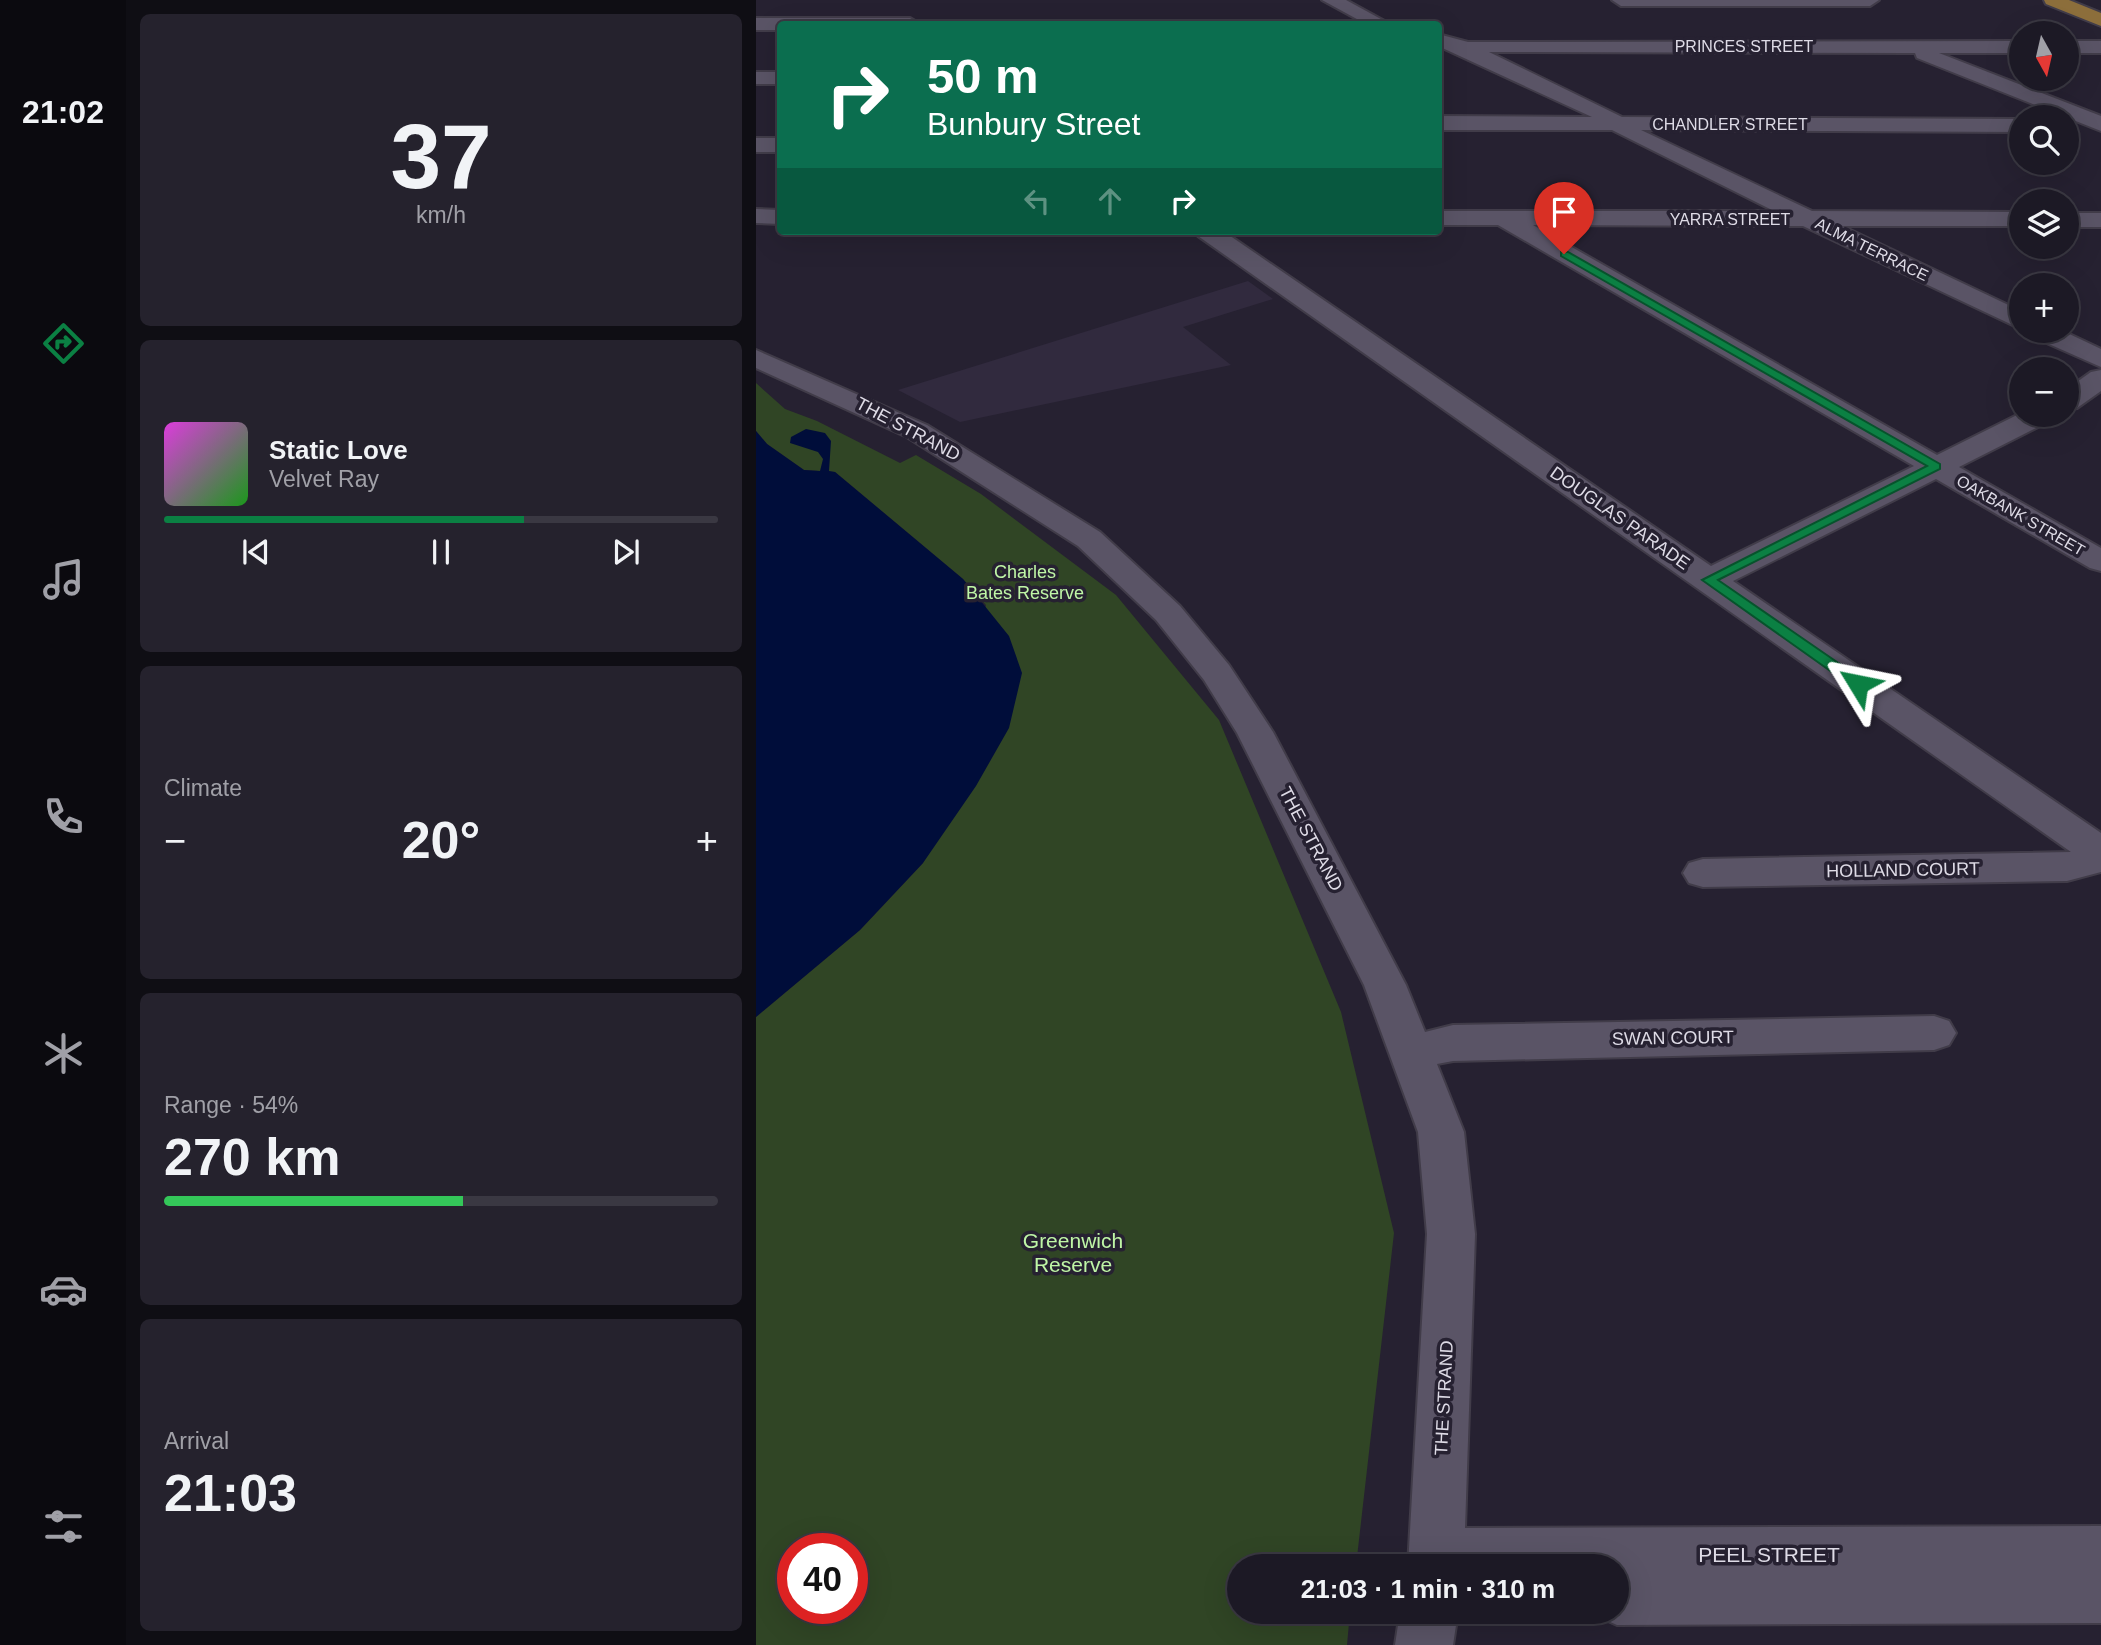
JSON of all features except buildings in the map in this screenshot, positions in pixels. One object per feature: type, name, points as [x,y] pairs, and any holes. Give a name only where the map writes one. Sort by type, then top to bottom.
[{"type":"main road","points":[[2053,0],[2101,20]]},
{"type":"main road","points":[[2063,0],[2101,12]]},
{"type":"street","points":[[1333,0],[1374,21]]},
{"type":"street","points":[[1621,0],[1870,0]]},
{"type":"street","points":[[879,2],[907,21]]},
{"type":"street","points":[[756,24],[777,24]]},
{"type":"street","name":"ALMA TERRACE","points":[[1442,41],[1467,49],[2009,315]]},
{"type":"street","name":"PRINCES STREET","points":[[1467,49],[1486,46],[2009,47]]},
{"type":"street","points":[[1914,46],[1928,56],[2101,124]]},
{"type":"street","points":[[2079,47],[2101,47]]},
{"type":"street","points":[[756,78],[777,78]]},
{"type":"street","name":"CHANDLER STREET","points":[[1442,123],[1625,128],[2009,124]]},
{"type":"street","points":[[2079,125],[2101,124]]},
{"type":"street","points":[[756,145],[777,145]]},
{"type":"street","points":[[756,216],[777,216]]},
{"type":"street","name":"YARRA STREET","points":[[1442,218],[2009,219]]},
{"type":"street","name":"OAKBANK STREET","points":[[1504,219],[2101,561]]},
{"type":"street","points":[[2079,219],[2101,220]]},
{"type":"street","name":"DOUGLAS PARADE","points":[[1213,235],[2101,856]]},
{"type":"street","points":[[2067,343],[2101,359]]},
{"type":"street","name":"THE STRAND","points":[[756,358],[868,407],[972,463],[1089,539],[1168,613],[1217,673],[1255,732],[1385,985],[1441,1132],[1451,1234],[1437,1554]]},
{"type":"street","points":[[2079,393],[2101,377]]},
{"type":"street","points":[[2079,397],[2101,389]]},
{"type":"street","points":[[1709,580],[2016,427]]},
{"type":"street","name":"HOLLAND COURT","points":[[1703,873],[2067,867],[2101,856]]},
{"type":"street","name":"SWAN COURT","points":[[1412,1053],[1453,1043],[1934,1033]]},
{"type":"street","name":"PEEL STREET","points":[[1629,1559],[2101,1554]]},
{"type":"street","points":[[1629,1596],[2101,1594]]},
{"type":"street","points":[[1423,1645],[1427,1624]]},
{"type":"shaded area","points":[[1248,281],[1273,299],[1183,327],[1231,365],[960,422],[898,390]]},
{"type":"shaded area","points":[[806,429],[825,433],[831,441],[829,471],[835,472],[963,579],[1009,636],[1022,673],[1009,728],[976,786],[923,863],[860,930],[756,1017],[756,431],[767,444],[804,470],[820,471],[823,459],[818,452],[790,443],[791,437]]},
{"type":"green space","name":"Greenwich Reserve","points":[[756,383],[785,409],[817,421],[900,463],[916,455],[981,494],[1116,595],[1219,720],[1341,1012],[1394,1233],[1357,1554],[1227,1554],[1227,1624],[1349,1624],[1347,1645],[756,1645],[756,1017],[860,930],[923,863],[986,605],[963,579],[835,472],[804,470],[767,444],[756,431]]},
{"type":"route","points":[[1564,254],[1936,466],[1709,580],[1858,684]]},
{"type":"park label","name":"Charles Bates Reserve","points":[[1025,582]]}]
